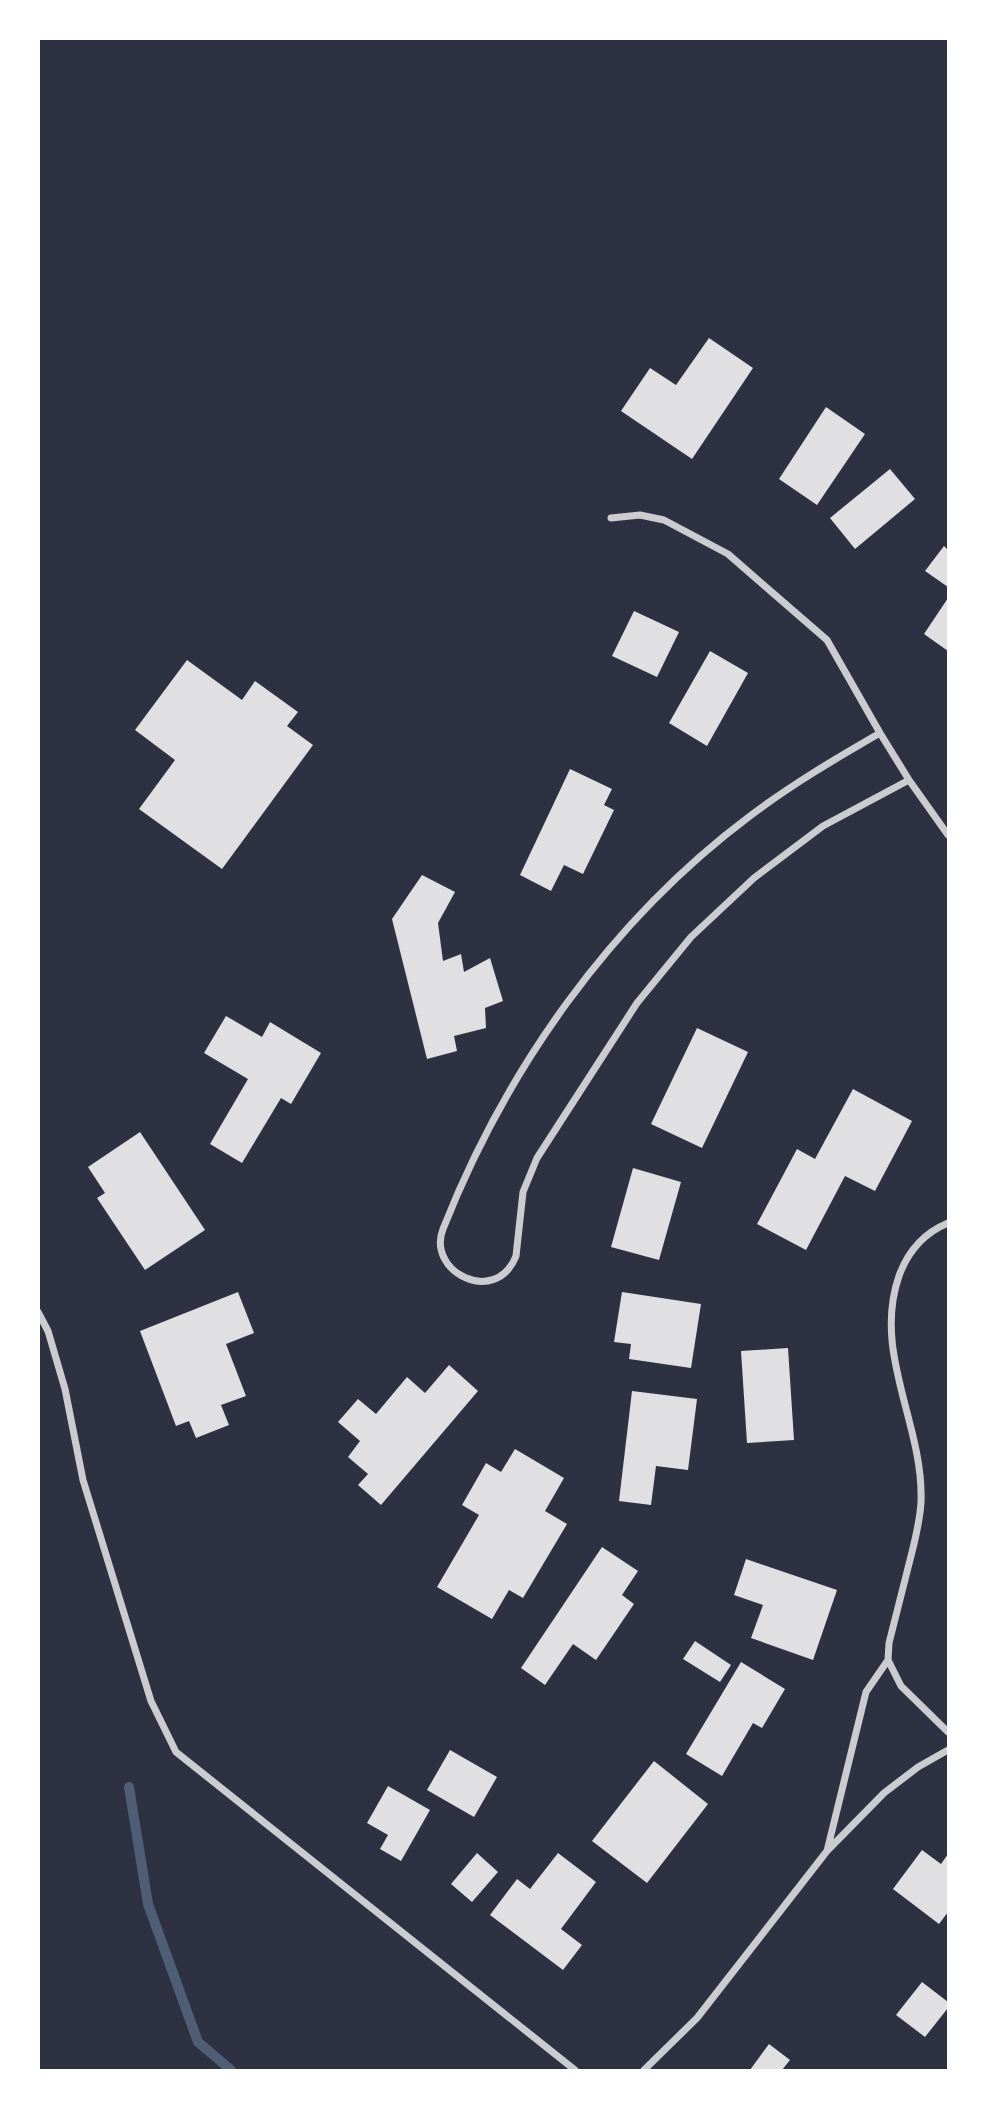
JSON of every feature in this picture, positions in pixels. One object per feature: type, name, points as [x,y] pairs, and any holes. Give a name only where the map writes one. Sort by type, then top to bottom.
[{"type":"street","points":[[611,518],[640,515],[664,520],[728,554],[827,640],[909,780],[948,835]]},
{"type":"street","points":[[880,733],[809,774],[749,816],[653,901],[593,968],[533,1052],[474,1159],[442,1233],[443,1254],[454,1271],[466,1279],[486,1282],[501,1277],[512,1266],[516,1256],[523,1192],[537,1158],[637,1003],[691,937],[754,877],[823,826],[909,780]]},
{"type":"street","points":[[948,1223],[933,1229],[916,1244],[894,1289],[890,1321],[892,1352],[921,1479],[921,1503],[919,1524],[889,1643],[888,1660],[901,1686],[948,1732]]},
{"type":"street","points":[[38,1312],[48,1331],[65,1389],[83,1480],[151,1701],[176,1752],[575,2070]]},
{"type":"street","points":[[827,1852],[866,1692],[888,1660]]},
{"type":"street","points":[[644,2070],[697,2018],[827,1852],[884,1793],[918,1767],[948,1750]]},
{"type":"building","points":[[709,338],[753,368],[692,459],[621,411],[650,368],[676,385]]},
{"type":"building","points":[[826,407],[865,434],[817,505],[779,479]]},
{"type":"building","points":[[890,469],[915,499],[855,549],[830,518]]},
{"type":"building","points":[[944,546],[948,550],[948,587],[925,571]]},
{"type":"building","points":[[948,598],[948,651],[924,634]]},
{"type":"building","points":[[634,611],[679,632],[657,677],[612,656]]},
{"type":"building","points":[[710,651],[748,673],[707,746],[669,723]]},
{"type":"building","points":[[187,660],[242,700],[255,681],[298,712],[287,726],[313,745],[222,869],[139,809],[175,760],[135,730]]},
{"type":"building","points":[[570,769],[612,789],[604,805],[614,810],[583,874],[564,865],[551,891],[520,875]]},
{"type":"building","points":[[422,875],[455,892],[438,923],[443,961],[461,954],[464,972],[490,958],[503,1001],[485,1008],[486,1028],[454,1036],[457,1051],[427,1059],[392,919]]},
{"type":"building","points":[[226,1016],[262,1037],[270,1022],[321,1053],[291,1104],[281,1098],[242,1163],[210,1144],[248,1079],[204,1053]]},
{"type":"building","points":[[697,1028],[748,1052],[702,1148],[651,1124]]},
{"type":"building","points":[[853,1089],[912,1121],[875,1191],[845,1176],[806,1250],[757,1224],[797,1149],[815,1159]]},
{"type":"building","points":[[140,1132],[205,1230],[145,1270],[97,1198],[105,1193],[88,1167]]},
{"type":"building","points":[[633,1168],[681,1182],[659,1260],[611,1247]]},
{"type":"building","points":[[238,1292],[254,1333],[226,1344],[246,1396],[221,1405],[229,1425],[196,1438],[189,1421],[176,1426],[140,1331]]},
{"type":"building","points":[[622,1292],[701,1304],[691,1368],[629,1359],[631,1344],[614,1342]]},
{"type":"building","points":[[788,1348],[794,1440],[747,1443],[741,1351]]},
{"type":"building","points":[[449,1365],[478,1391],[381,1505],[358,1485],[368,1474],[348,1457],[360,1441],[338,1422],[358,1399],[376,1414],[407,1377],[425,1393]]},
{"type":"building","points":[[632,1391],[697,1399],[688,1470],[656,1466],[651,1505],[619,1501]]},
{"type":"building","points":[[515,1449],[564,1478],[545,1511],[567,1524],[523,1598],[509,1590],[492,1619],[437,1587],[479,1515],[462,1505],[486,1463],[501,1472]]},
{"type":"building","points":[[602,1547],[638,1571],[622,1595],[634,1604],[596,1660],[573,1644],[545,1685],[521,1668]]},
{"type":"building","points":[[746,1559],[837,1590],[813,1660],[751,1638],[763,1605],[734,1595]]},
{"type":"building","points":[[695,1641],[731,1665],[720,1682],[683,1659]]},
{"type":"building","points":[[741,1662],[785,1689],[762,1728],[753,1723],[722,1776],[686,1754]]},
{"type":"building","points":[[450,1750],[497,1777],[474,1817],[427,1790]]},
{"type":"building","points":[[654,1761],[708,1804],[647,1883],[592,1841]]},
{"type":"building","points":[[388,1786],[430,1810],[401,1861],[380,1849],[388,1835],[367,1823]]},
{"type":"building","points":[[922,1850],[941,1864],[948,1854],[948,1912],[939,1924],[893,1889]]},
{"type":"building","points":[[477,1853],[498,1872],[472,1902],[451,1884]]},
{"type":"building","points":[[558,1853],[596,1882],[561,1929],[582,1945],[563,1970],[490,1915],[517,1879],[530,1889]]},
{"type":"building","points":[[922,1982],[948,2002],[948,2008],[925,2037],[896,2015]]},
{"type":"building","points":[[769,2044],[790,2060],[782,2070],[750,2070]]},
{"type":"waterway","points":[[129,1787],[148,1904],[198,2042],[231,2070]]}]
